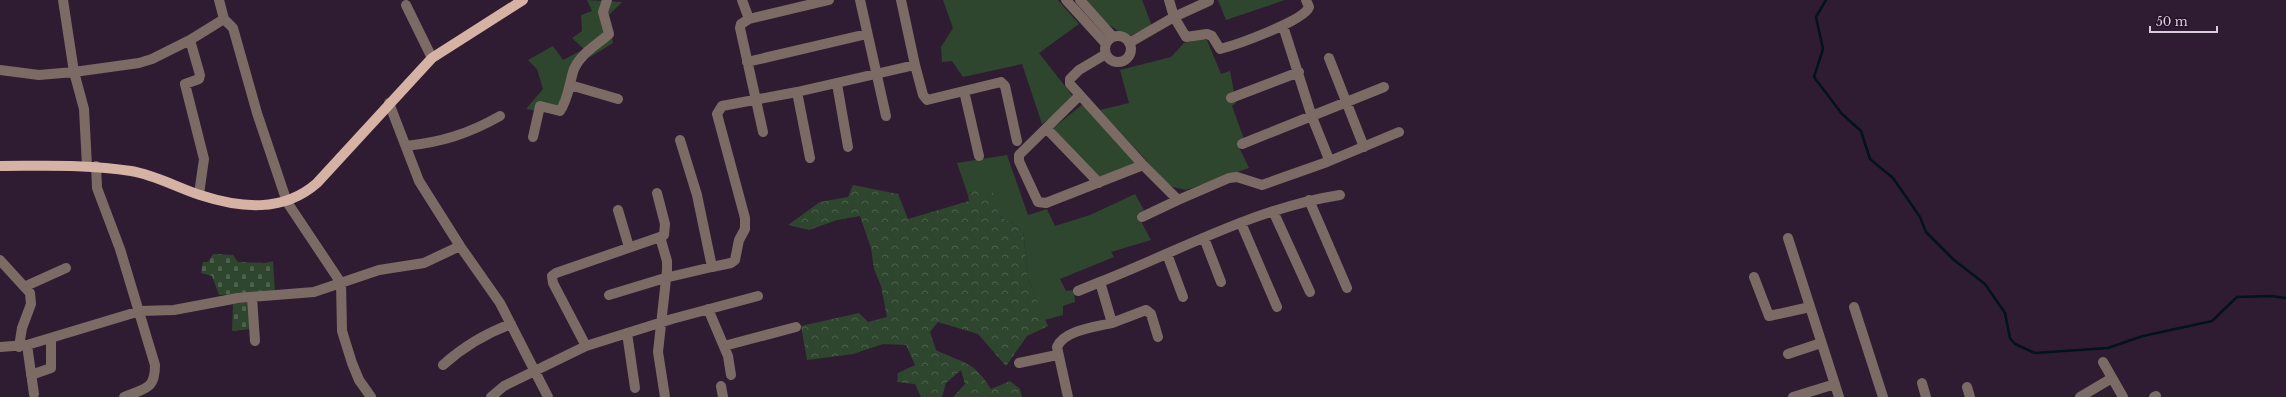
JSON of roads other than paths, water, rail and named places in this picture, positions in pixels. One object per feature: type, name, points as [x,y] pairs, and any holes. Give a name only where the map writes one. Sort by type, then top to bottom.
[{"type":"main road","points":[[0,166],[91,166],[153,176],[199,194],[227,202],[275,205],[287,202],[307,192],[317,183],[432,58],[523,0]]},
{"type":"street","points":[[63,0],[74,72],[84,109],[91,166],[97,188],[120,249],[137,311],[155,365],[155,379],[150,386],[124,397]]},
{"type":"street","points":[[219,0],[224,19],[233,28],[257,113],[287,202],[341,283],[342,332],[357,374],[371,397]]},
{"type":"street","points":[[533,137],[540,106],[560,111],[565,103],[574,69],[583,54],[610,34],[603,12],[607,0]]},
{"type":"street","points":[[742,0],[749,19]]},
{"type":"street","points":[[763,132],[740,28],[744,21],[749,19],[829,0]]},
{"type":"street","points":[[860,0],[886,116]]},
{"type":"street","points":[[901,0],[915,65],[923,95],[927,100],[998,82],[1003,84],[1017,141]]},
{"type":"street","points":[[1066,0],[1109,41]]},
{"type":"street","points":[[1080,0],[1109,41],[1107,56]]},
{"type":"street","points":[[1169,0],[1174,17],[1186,37],[1207,34],[1212,36],[1220,49],[1284,26],[1307,12],[1310,1]]},
{"type":"street","points":[[1129,43],[1174,17],[1209,0]]},
{"type":"street","points":[[406,5],[432,58]]},
{"type":"street","points":[[0,70],[39,75],[139,63],[152,59],[190,40],[224,19]]},
{"type":"street","points":[[1284,26],[1312,117],[1328,157],[1327,162]]},
{"type":"street","points":[[747,62],[867,34]]},
{"type":"street","points":[[1109,41],[1120,36],[1129,43]]},
{"type":"street","points":[[190,40],[200,75],[199,79],[185,84],[204,160],[199,194]]},
{"type":"street","points":[[1129,43],[1129,53],[1125,59],[1116,61],[1106,54],[1079,70],[1070,79],[1070,84],[1143,165],[1178,200]]},
{"type":"street","points":[[1329,58],[1364,146]]},
{"type":"street","points":[[609,294],[665,278],[731,263],[735,260],[745,224],[717,112],[722,106],[837,84],[915,65]]},
{"type":"street","points":[[1231,98],[1299,72]]},
{"type":"street","points":[[837,84],[848,147]]},
{"type":"street","points":[[570,85],[618,99]]},
{"type":"street","points":[[1242,144],[1384,87]]},
{"type":"street","points":[[964,91],[979,156]]},
{"type":"street","points":[[797,92],[810,158]]},
{"type":"street","points":[[1080,95],[1047,129],[1020,153],[1018,158],[1038,202],[1046,204],[1143,165]]},
{"type":"street","points":[[389,103],[419,181],[460,246],[500,303],[548,397]]},
{"type":"street","points":[[406,146],[436,143],[472,132],[500,116]]},
{"type":"street","points":[[1047,129],[1099,183]]},
{"type":"street","points":[[1142,217],[1230,178],[1237,178],[1262,185],[1327,162],[1399,132]]},
{"type":"street","points":[[680,140],[697,195],[712,267]]},
{"type":"street","points":[[586,346],[553,282],[552,276],[556,273],[664,234],[666,227],[657,193]]},
{"type":"street","points":[[1078,291],[1204,238],[1273,211],[1309,200],[1340,196]]},
{"type":"street","points":[[1309,200],[1347,288]]},
{"type":"street","points":[[618,210],[629,246]]},
{"type":"street","points":[[1273,211],[1310,292]]},
{"type":"street","points":[[1241,223],[1277,307]]},
{"type":"street","points":[[660,236],[667,261],[658,352],[666,397]]},
{"type":"street","points":[[1204,238],[1221,282]]},
{"type":"street","points":[[1788,238],[1839,397]]},
{"type":"street","points":[[0,347],[23,346],[137,311],[174,310],[252,296],[314,292],[379,270],[424,262],[460,246]]},
{"type":"street","points":[[1167,254],[1183,297]]},
{"type":"street","points":[[0,260],[26,286],[30,293],[31,304],[22,328],[23,346],[31,375],[34,394]]},
{"type":"street","points":[[26,286],[66,268]]},
{"type":"street","points":[[1754,277],[1770,316],[1810,307]]},
{"type":"street","points":[[1100,282],[1112,323]]},
{"type":"street","points":[[252,296],[255,341]]},
{"type":"street","points":[[490,397],[504,386],[586,346],[661,322],[758,296]]},
{"type":"street","points":[[1854,307],[1884,397]]},
{"type":"street","points":[[708,309],[724,346],[731,375]]},
{"type":"street","points":[[1065,396],[1057,355],[1059,343],[1065,337],[1112,323],[1144,310],[1148,310],[1158,337]]},
{"type":"street","points":[[443,365],[470,343],[484,334],[511,324]]},
{"type":"street","points":[[724,346],[796,327]]},
{"type":"street","points":[[626,333],[635,388]]},
{"type":"street","points":[[31,375],[51,368],[51,338]]},
{"type":"street","points":[[1788,354],[1821,343]]},
{"type":"street","points":[[1019,363],[1057,355]]},
{"type":"street","points":[[2103,362],[2123,397]]},
{"type":"street","points":[[2080,397],[2112,378]]},
{"type":"street","points":[[1922,383],[1926,397]]},
{"type":"street","points":[[1793,397],[1834,384]]},
{"type":"street","points":[[721,386],[723,397]]},
{"type":"waterway","points":[[1826,0],[1816,17],[1823,49],[1814,77],[1842,114],[1861,131],[1870,159],[1893,178],[1920,217],[1926,232],[1954,260],[1985,284],[2005,313],[2010,338],[2015,344],[2035,353],[2108,348],[2143,336],[2212,321],[2237,297],[2271,296],[2286,298]]}]
